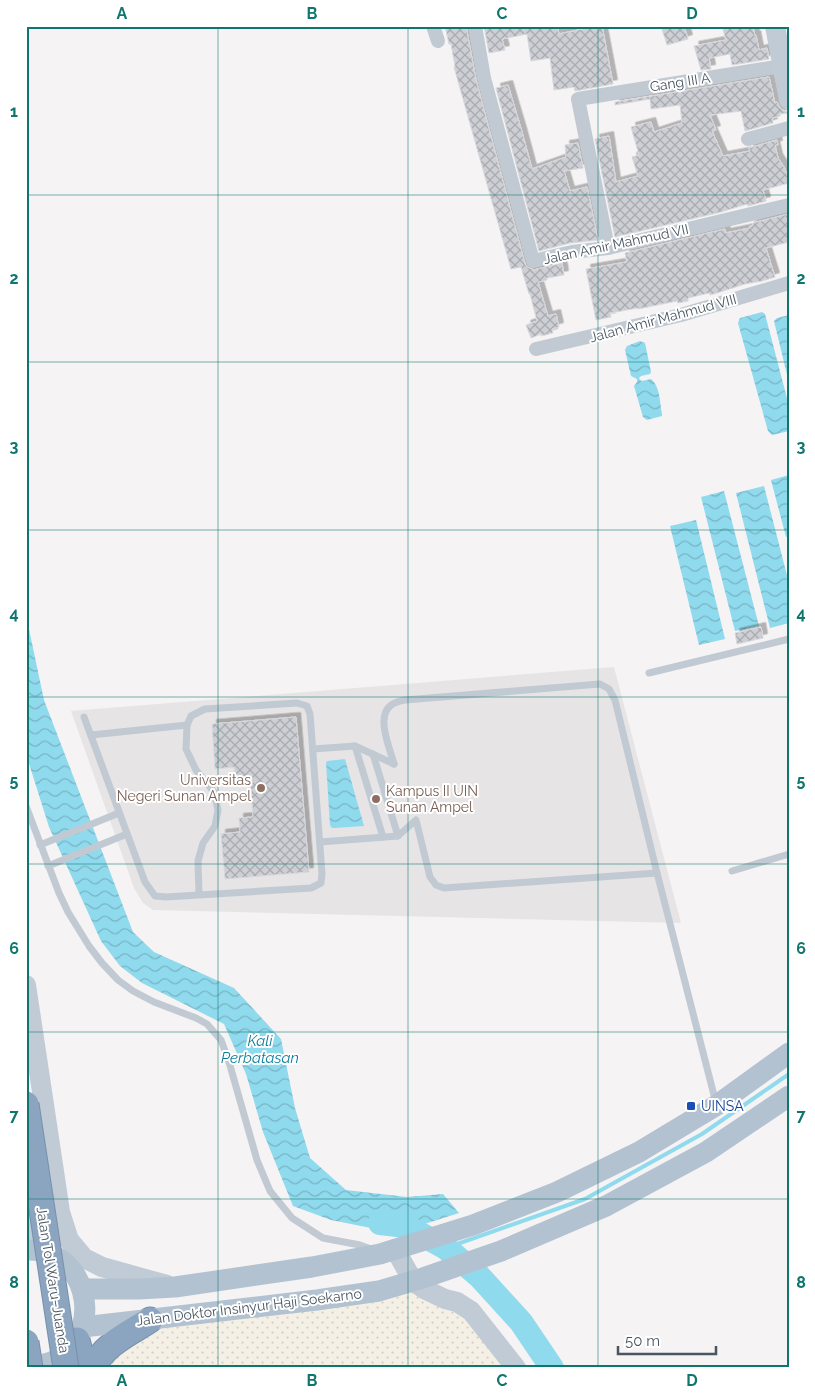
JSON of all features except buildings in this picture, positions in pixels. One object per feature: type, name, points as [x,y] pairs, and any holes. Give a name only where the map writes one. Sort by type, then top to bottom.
[{"type":"highway","name":"Jalan Tol Waru–Juanda","points":[[26,1104],[66,1368]]},
{"type":"highway","points":[[93,1368],[96,1361],[110,1346],[144,1321]]},
{"type":"highway","points":[[80,1334],[84,1368]]},
{"type":"highway","points":[[26,1342],[30,1368]]},
{"type":"main road","points":[[776,26],[786,82]]},
{"type":"main road","points":[[26,985],[60,1212],[69,1240],[84,1258],[102,1268],[176,1287]]},
{"type":"main road","name":"Jalan Doktor Insinyur Haji Soekarno","points":[[82,1289],[176,1287],[312,1267],[393,1249],[473,1225],[557,1192],[639,1152],[717,1105],[789,1053]]},
{"type":"main road","name":"Jalan Doktor Insinyur Haji Soekarno","points":[[80,1334],[144,1321],[379,1291],[418,1279],[501,1251],[614,1202],[706,1152],[789,1096]]},
{"type":"main road","points":[[26,1207],[29,1250],[46,1253],[63,1262],[77,1277],[86,1308],[80,1334],[67,1352],[55,1361],[40,1366],[26,1367]]},
{"type":"main road","points":[[393,1249],[424,1289],[445,1299],[457,1302],[471,1311],[516,1368]]},
{"type":"main road","points":[[139,1289],[129,1299],[129,1312],[132,1317],[144,1321]]},
{"type":"street","points":[[433,26],[438,41]]},
{"type":"street","name":"Jalan Amir Mahmud VII","points":[[475,26],[484,78],[533,261],[572,252],[608,248],[789,205]]},
{"type":"street","name":"Gang III A","points":[[608,248],[578,99],[786,82]]},
{"type":"street","points":[[748,139],[789,128]]},
{"type":"street","name":"Jalan Amir Mahmud VIII","points":[[536,349],[681,315],[789,283]]},
{"type":"lane","points":[[649,673],[789,639]]},
{"type":"lane","points":[[313,749],[355,746],[394,764],[383,722],[385,711],[391,704],[405,700],[600,684],[609,689],[615,700],[657,873],[717,1105]]},
{"type":"lane","points":[[84,717],[145,882],[155,896],[166,897],[199,895],[311,888],[320,883],[322,874],[320,842],[308,706],[297,703],[205,709],[191,716],[187,725],[186,749],[196,770],[214,792],[218,810],[215,826],[203,843],[198,861],[199,895]]},
{"type":"lane","points":[[90,735],[187,725]]},
{"type":"lane","points":[[355,746],[383,837]]},
{"type":"lane","points":[[373,754],[398,836]]},
{"type":"lane","points":[[26,806],[48,866],[68,912],[102,963],[118,980],[133,991],[154,1002],[196,1018],[207,1024],[218,1036],[229,1062],[257,1160],[270,1191],[292,1218],[323,1238],[370,1248],[393,1249]]},
{"type":"lane","points":[[40,845],[120,813]]},
{"type":"lane","points":[[320,842],[398,836],[416,820],[430,877],[436,885],[444,888],[657,873]]},
{"type":"lane","points":[[48,866],[127,834]]},
{"type":"lane","points":[[732,871],[789,854]]},
{"type":"shaded area","name":"Kampus II UIN Sunan Ampel","points":[[614,667],[681,923],[153,910],[143,903],[134,888],[71,711]]},
{"type":"sand","points":[[413,1281],[445,1299],[516,1368],[93,1368],[150,1320]]},
{"type":"water","points":[[762,312],[765,314],[789,406],[789,431],[772,435],[768,431],[738,323],[740,318]]},
{"type":"water","points":[[789,315],[789,383],[774,321],[777,318]]},
{"type":"water","points":[[640,341],[645,343],[651,372],[639,378],[642,381],[651,379],[654,382],[659,395],[662,414],[662,416],[647,420],[643,417],[634,386],[637,379],[631,376],[625,350],[627,346]]},
{"type":"water","points":[[789,475],[789,536],[786,537],[771,480]]},
{"type":"water","points":[[764,486],[789,583],[789,623],[770,628],[736,493]]},
{"type":"water","points":[[724,491],[759,626],[735,631],[701,497]]},
{"type":"water","points":[[696,520],[725,639],[699,645],[670,526]]},
{"type":"water","name":"Kali Perbatasan","points":[[26,615],[44,700],[133,932],[154,952],[234,988],[281,1039],[295,1108],[310,1158],[346,1190],[407,1197],[443,1194],[459,1213],[396,1233],[331,1220],[293,1206],[263,1132],[246,1074],[224,1024],[142,983],[120,966],[101,941],[49,827],[26,754]]},
{"type":"water","points":[[345,759],[364,826],[332,828],[330,825],[326,763],[327,761]]},
{"type":"waterway","points":[[446,1248],[585,1199],[702,1134],[789,1074]]},
{"type":"waterway","name":"Kali Perbatasan","points":[[380,1223],[406,1226],[446,1248],[479,1276],[521,1322],[552,1368]]},
{"type":"place","name":"Universitas Negeri Sunan Ampel","points":[[261,788]]},
{"type":"place","name":"Kampus II UIN Sunan Ampel","points":[[376,799]]},
{"type":"place","name":"UINSA","points":[[691,1106]]}]
